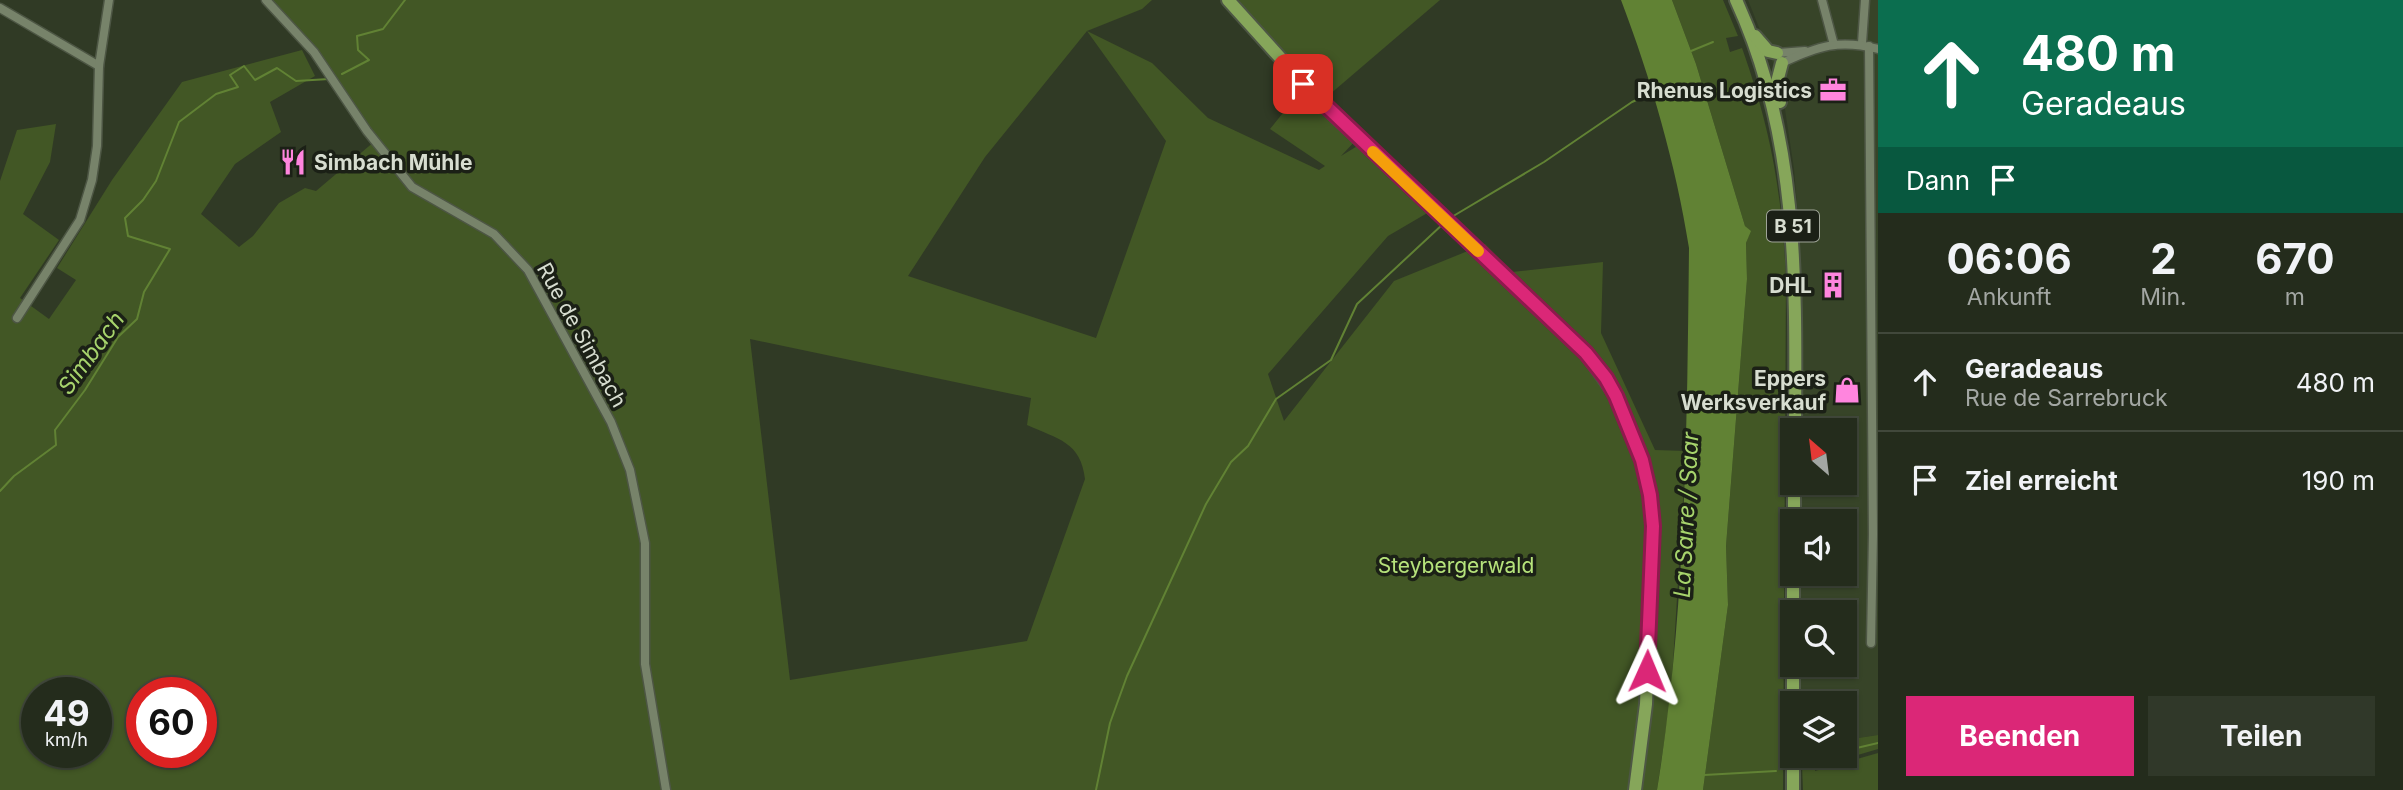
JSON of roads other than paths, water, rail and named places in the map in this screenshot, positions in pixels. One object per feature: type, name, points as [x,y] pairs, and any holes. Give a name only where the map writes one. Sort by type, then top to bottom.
[{"type":"main road","points":[[1228,0],[1320,102],[1594,362],[1611,386],[1642,460],[1650,495],[1653,526],[1646,704],[1635,790]]},
{"type":"main road","name":"B 51","points":[[1736,0],[1761,63],[1779,130],[1794,240],[1795,418]]},
{"type":"main road","name":"B 51","points":[[1748,27],[1768,51],[1779,58],[1777,82],[1782,113],[1779,130]]},
{"type":"main road","points":[[1761,63],[1769,67],[1779,58]]},
{"type":"main road","points":[[1793,768],[1793,790]]},
{"type":"street","points":[[17,318],[80,220],[97,146],[99,66],[109,0]]},
{"type":"street","name":"Rue de Simbach","points":[[266,0],[314,51],[367,131],[412,187],[494,234],[528,270],[611,422],[630,470],[645,543],[645,664],[666,790]]},
{"type":"street","points":[[1822,0],[1834,45]]},
{"type":"street","points":[[1865,0],[1869,46],[1873,534],[1871,643]]},
{"type":"street","points":[[0,8],[99,66]]},
{"type":"street","points":[[1779,58],[1834,45],[1869,46]]},
{"type":"water","name":"La Sarre / Saar","points":[[1621,0],[1672,0],[1696,64],[1745,226],[1751,231],[1746,243],[1747,279],[1726,546],[1728,605],[1703,790],[1657,790],[1667,723],[1679,588],[1686,452],[1689,248],[1661,122]]},
{"type":"waterway","name":"Simbach","points":[[342,74],[369,60],[358,50],[357,36],[383,29],[405,0]]},
{"type":"waterway","points":[[1691,51],[1713,42]]},
{"type":"waterway","name":"Simbach","points":[[0,491],[14,476],[56,445],[55,430],[85,390],[118,337],[137,319],[144,292],[170,249],[128,236],[125,218],[143,200],[156,181],[179,122],[216,94],[238,87],[230,75],[244,66],[255,80],[277,68],[296,81],[329,79]]},
{"type":"waterway","points":[[1450,218],[1544,162],[1632,102],[1652,93]]},
{"type":"waterway","points":[[1096,790],[1110,723],[1127,676],[1206,504],[1231,462],[1248,446],[1276,399],[1331,360],[1357,304],[1443,224]]},
{"type":"waterway","points":[[1857,748],[1878,743]]},
{"type":"waterway","points":[[1704,775],[1776,771]]},
{"type":"place","name":"Rhenus Logistics","points":[[1833,90]]},
{"type":"place","name":"Simbach Mühle","points":[[293,162]]},
{"type":"place","name":"DHL","points":[[1833,285]]},
{"type":"place","name":"Eppers Werksverkauf","points":[[1847,390]]},
{"type":"park label","name":"Steybergerwald","points":[[1456,565]]}]
